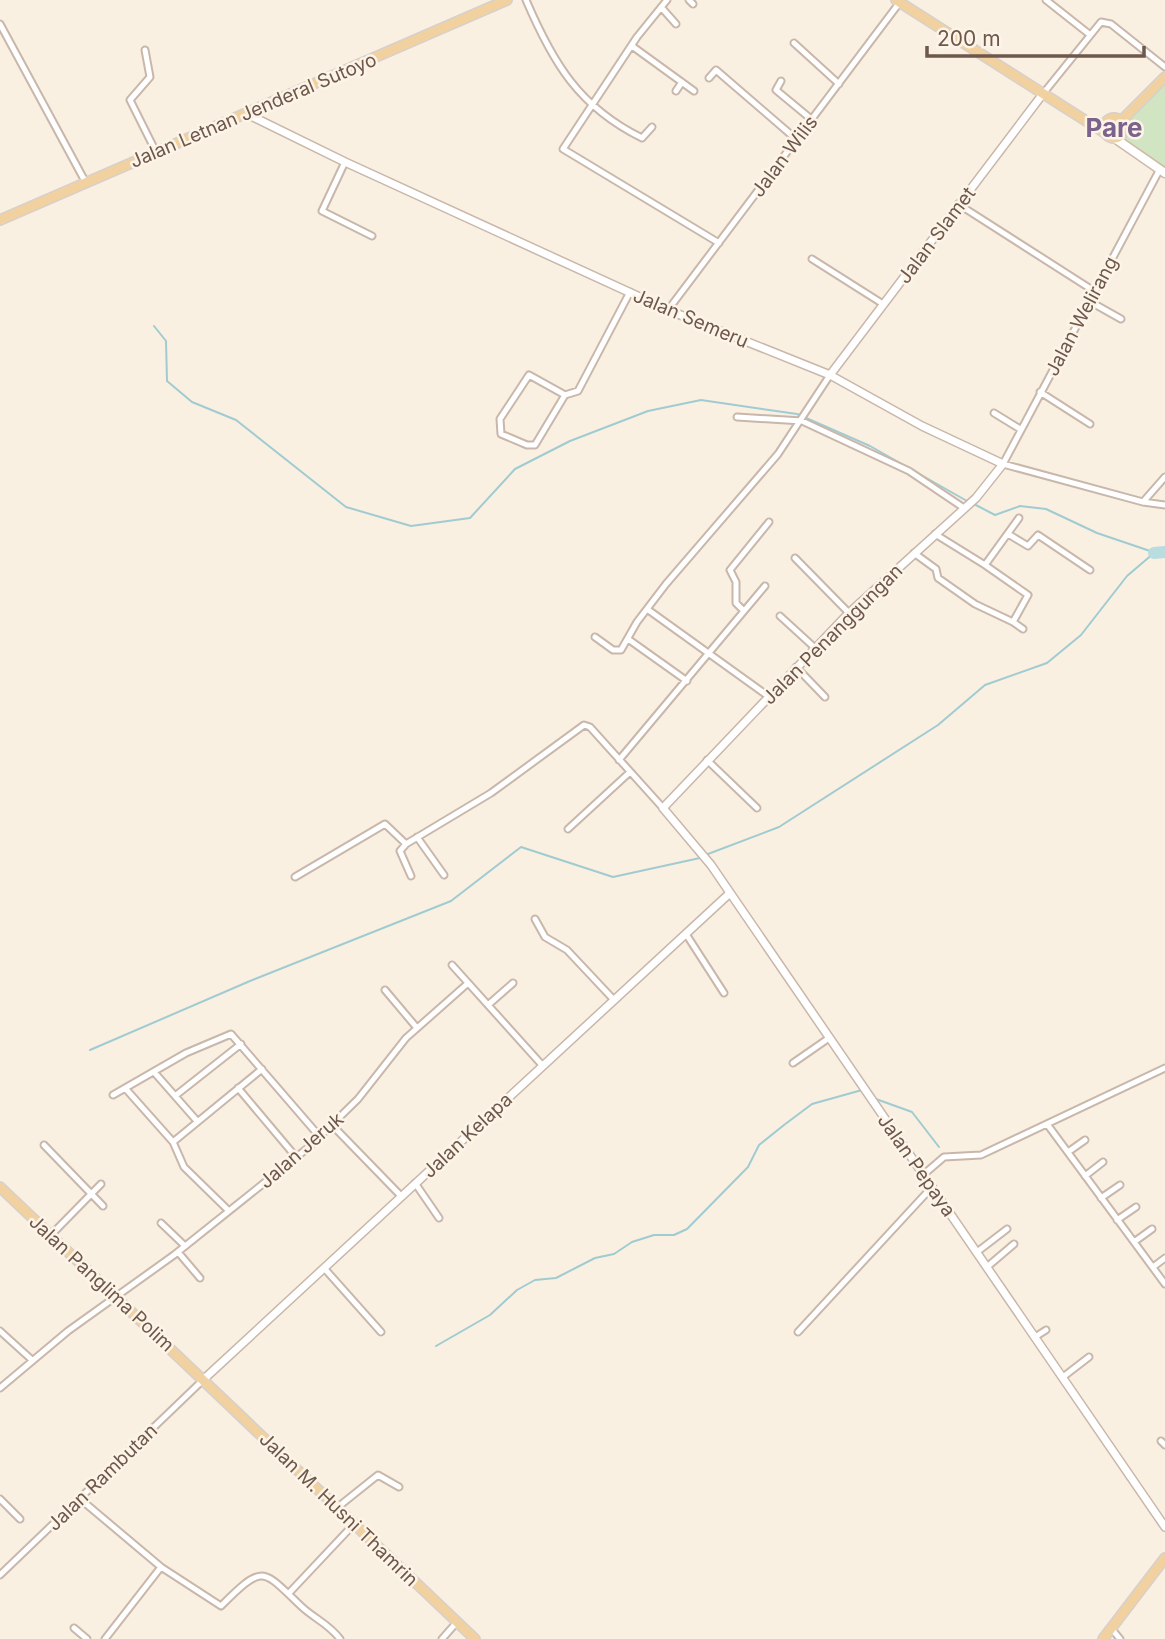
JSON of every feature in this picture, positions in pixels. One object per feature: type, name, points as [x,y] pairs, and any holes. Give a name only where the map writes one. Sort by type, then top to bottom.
[{"type":"main road","name":"Jalan Letnan Jenderal Sutoyo","points":[[0,220],[506,0]]},
{"type":"main road","points":[[899,1],[1162,171]]},
{"type":"main road","points":[[1121,121],[1165,77]]},
{"type":"main road","points":[[1105,132],[1107,121],[1115,118],[1121,121],[1124,133],[1115,139]]},
{"type":"main road","name":"Jalan Panglima Polim","points":[[0,1187],[204,1379]]},
{"type":"main road","name":"Jalan M. Husni Thamrin","points":[[204,1379],[475,1639]]},
{"type":"main road","points":[[1103,1639],[1165,1558]]},
{"type":"street","points":[[526,0],[556,61],[591,106],[642,138],[652,127]]},
{"type":"street","points":[[667,0],[564,144],[564,150],[719,243]]},
{"type":"street","points":[[1046,0],[1089,34]]},
{"type":"street","name":"Jalan Wilis","points":[[668,310],[899,1]]},
{"type":"street","points":[[661,7],[676,24]]},
{"type":"street","points":[[1042,95],[1099,23],[1107,22],[1165,67]]},
{"type":"street","points":[[0,24],[86,183]]},
{"type":"street","points":[[794,43],[839,84]]},
{"type":"street","points":[[632,46],[694,91]]},
{"type":"street","points":[[145,50],[150,77],[130,100],[156,152]]},
{"type":"street","points":[[709,78],[716,70],[796,139]]},
{"type":"street","points":[[676,92],[682,82]]},
{"type":"street","points":[[781,82],[776,90],[811,119]]},
{"type":"street","name":"Jalan Slamet","points":[[830,375],[1042,95]]},
{"type":"street","name":"Jalan Semeru","points":[[247,114],[345,162],[668,310],[830,375],[922,426],[1003,464],[1143,502],[1165,505]]},
{"type":"street","points":[[345,162],[322,211],[372,236]]},
{"type":"street","name":"Jalan Welirang","points":[[1003,464],[1094,291],[1162,171]]},
{"type":"street","points":[[958,204],[1094,291]]},
{"type":"street","points":[[812,259],[883,304]]},
{"type":"street","points":[[565,395],[528,375],[500,419],[501,434],[527,446],[535,445],[565,395],[578,391],[630,292]]},
{"type":"street","points":[[1089,301],[1121,320]]},
{"type":"street","points":[[594,637],[617,651],[628,639],[646,609],[764,471],[802,420],[830,375]]},
{"type":"street","points":[[1040,392],[1090,424]]},
{"type":"street","points":[[994,413],[1020,429]]},
{"type":"street","points":[[737,417],[802,420],[909,471],[965,507]]},
{"type":"street","name":"Jalan Penanggungan","points":[[663,808],[849,613],[976,498],[1003,464]]},
{"type":"street","points":[[1143,502],[1165,477]]},
{"type":"street","points":[[985,565],[1019,518]]},
{"type":"street","points":[[744,611],[736,603],[736,582],[730,570],[769,522]]},
{"type":"street","points":[[935,534],[1028,595],[1013,622]]},
{"type":"street","points":[[1008,534],[1028,546],[1038,535],[1090,570]]},
{"type":"street","points":[[914,553],[936,569],[939,578],[962,596],[1024,629]]},
{"type":"street","points":[[795,558],[849,613]]},
{"type":"street","points":[[619,760],[711,654],[765,586]]},
{"type":"street","points":[[646,609],[768,696]]},
{"type":"street","points":[[780,616],[815,648]]},
{"type":"street","points":[[628,639],[687,681]]},
{"type":"street","points":[[796,667],[825,697]]},
{"type":"street","points":[[411,876],[401,852],[406,844],[500,787],[582,726],[590,727],[663,808]]},
{"type":"street","points":[[708,760],[757,808]]},
{"type":"street","points":[[568,829],[630,772]]},
{"type":"street","name":"Jalan Pepaya","points":[[663,808],[711,865],[1165,1527]]},
{"type":"street","points":[[295,877],[383,825],[390,826],[406,844]]},
{"type":"street","points":[[418,837],[444,875]]},
{"type":"street","name":"Jalan Kelapa","points":[[204,1379],[730,893]]},
{"type":"street","points":[[535,919],[545,937],[567,950],[614,1000]]},
{"type":"street","points":[[686,934],[724,993]]},
{"type":"street","points":[[452,965],[467,985],[542,1065]]},
{"type":"street","points":[[488,1005],[513,983]]},
{"type":"street","name":"Jalan Jeruk","points":[[0,1388],[32,1360],[185,1247],[320,1137],[417,1028],[467,985]]},
{"type":"street","points":[[385,989],[417,1028]]},
{"type":"street","points":[[113,1095],[227,1034],[241,1044],[320,1137]]},
{"type":"street","points":[[793,1063],[829,1038]]},
{"type":"street","points":[[175,1096],[241,1044]]},
{"type":"street","points":[[923,1175],[944,1157],[978,1156],[1165,1068]]},
{"type":"street","points":[[173,1142],[262,1069]]},
{"type":"street","points":[[154,1072],[197,1121]]},
{"type":"street","points":[[125,1088],[173,1142],[184,1167],[229,1211]]},
{"type":"street","points":[[238,1088],[296,1157]]},
{"type":"street","points":[[1047,1124],[1165,1284]]},
{"type":"street","points":[[332,1125],[401,1196]]},
{"type":"street","points":[[1068,1153],[1085,1140]]},
{"type":"street","points":[[44,1145],[103,1206]]},
{"type":"street","points":[[1085,1176],[1103,1162]]},
{"type":"street","points":[[52,1234],[101,1184]]},
{"type":"street","points":[[415,1184],[439,1218]]},
{"type":"street","points":[[1101,1198],[1120,1185]]},
{"type":"street","points":[[798,1332],[932,1187]]},
{"type":"street","points":[[1117,1220],[1136,1208]]},
{"type":"street","points":[[161,1223],[185,1247]]},
{"type":"street","points":[[977,1252],[1007,1229]]},
{"type":"street","points":[[1134,1242],[1152,1229]]},
{"type":"street","points":[[987,1267],[1014,1244]]},
{"type":"street","points":[[178,1252],[200,1278]]},
{"type":"street","points":[[1153,1267],[1165,1258]]},
{"type":"street","points":[[324,1268],[381,1332]]},
{"type":"street","points":[[1035,1337],[1046,1330]]},
{"type":"street","points":[[0,1331],[32,1360]]},
{"type":"street","points":[[1063,1377],[1088,1357]]},
{"type":"street","name":"Jalan Rambutan","points":[[0,1575],[204,1379]]},
{"type":"street","points":[[338,1507],[378,1475],[399,1487]]},
{"type":"street","points":[[84,1495],[161,1567],[220,1606],[256,1576],[272,1578],[290,1592],[302,1607],[327,1624],[340,1639]]},
{"type":"street","points":[[0,1499],[20,1519]]},
{"type":"street","points":[[290,1592],[355,1524]]},
{"type":"street","points":[[105,1639],[161,1567]]},
{"type":"street","points":[[442,1639],[457,1622]]},
{"type":"street","points":[[74,1628],[87,1639]]},
{"type":"street","points":[[1111,1628],[1121,1639]]},
{"type":"green space","points":[[1165,80],[1165,173],[1119,138],[1124,133],[1123,123]]},
{"type":"waterway","points":[[154,326],[166,341],[167,381],[192,402],[236,420],[346,507],[411,526],[470,518],[515,469],[570,441],[648,411],[701,400],[797,414],[870,446],[967,501]]},
{"type":"waterway","points":[[972,503],[995,515],[1020,506],[1046,509],[1097,533],[1153,552]]},
{"type":"waterway","points":[[1154,553],[1165,552]]},
{"type":"waterway","points":[[708,854],[779,827],[938,725],[985,685],[1047,663],[1081,635],[1127,576],[1154,553]]},
{"type":"waterway","points":[[90,1050],[250,981],[451,901],[521,847],[613,877],[700,858]]},
{"type":"waterway","points":[[436,1346],[490,1315],[517,1290],[535,1280],[556,1278],[595,1258],[614,1254],[632,1242],[654,1235],[674,1235],[687,1229],[748,1167],[759,1145],[784,1125],[812,1104],[862,1090]]},
{"type":"waterway","points":[[876,1099],[912,1112],[939,1147]]},
{"type":"district","name":"Pare","points":[[1114,128]]}]
